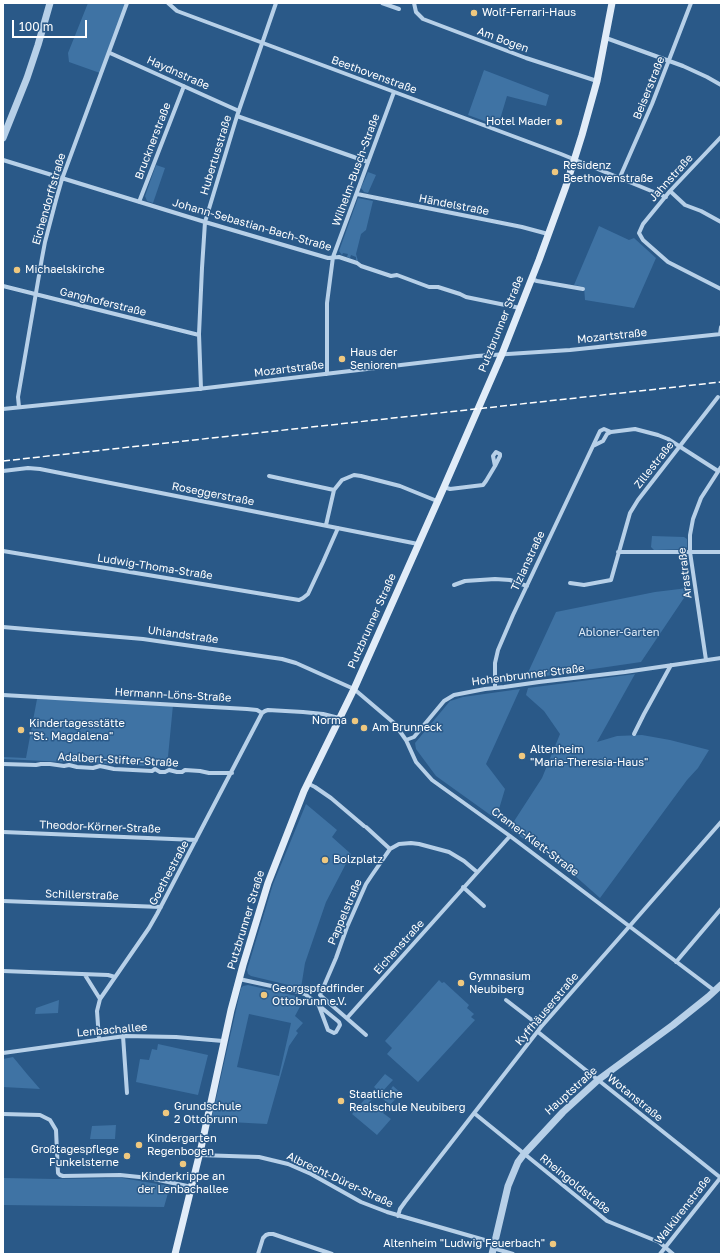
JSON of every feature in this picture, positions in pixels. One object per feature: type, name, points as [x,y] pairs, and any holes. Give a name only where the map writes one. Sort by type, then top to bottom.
[{"type":"main road","name":"Putzbrunner Straße","points":[[175,1254],[192,1187],[223,1041],[239,979],[268,883],[307,783],[354,689],[502,354],[520,308],[575,160],[597,81],[612,3]]},
{"type":"street","points":[[3,138],[29,73],[48,3]]},
{"type":"street","name":"Eichendorffstraße","points":[[19,407],[18,397],[45,242],[62,179],[110,53],[127,3]]},
{"type":"street","name":"Beethovenstraße","points":[[168,3],[177,11],[620,177],[666,197]]},
{"type":"street","name":"Hubertusstraße","points":[[201,389],[200,335],[205,222],[237,116],[276,3]]},
{"type":"street","points":[[382,3],[399,9]]},
{"type":"street","name":"Am Bogen","points":[[414,3],[416,12],[423,20],[526,58],[597,81]]},
{"type":"street","name":"Beiserstraße","points":[[620,177],[636,143],[670,60],[691,3]]},
{"type":"street","points":[[606,38],[670,60],[698,72],[721,85]]},
{"type":"street","name":"Haydnstraße","points":[[110,53],[239,110]]},
{"type":"street","name":"Brucknerstraße","points":[[139,202],[184,86]]},
{"type":"street","name":"Wilhelm-Busch-Straße","points":[[327,374],[327,304],[333,257],[394,92]]},
{"type":"street","points":[[237,116],[368,162]]},
{"type":"street","name":"Jahnstraße","points":[[721,137],[670,191],[643,224],[639,233],[643,240],[668,262],[721,289]]},
{"type":"street","name":"Johann-Sebastian-Bach-Straße","points":[[3,160],[328,258],[340,257],[361,266],[391,276],[397,275],[429,287],[438,288],[466,297],[520,308]]},
{"type":"street","points":[[670,191],[685,205],[701,211],[721,222]]},
{"type":"street","name":"Händelstraße","points":[[356,194],[522,227],[548,234]]},
{"type":"street","points":[[531,279],[582,289]]},
{"type":"street","name":"Ganghoferstraße","points":[[3,286],[200,335]]},
{"type":"street","points":[[721,327],[721,334]]},
{"type":"street","name":"Mozartstraße","points":[[3,409],[201,389],[502,354],[570,350],[721,334]]},
{"type":"street","name":"Zillestraße","points":[[570,583],[584,585],[610,580],[630,513],[638,500],[718,397]]},
{"type":"street","name":"Tizianstraße","points":[[495,688],[495,663],[498,650],[526,586],[602,429],[611,432]]},
{"type":"street","name":"Tizianstraße","points":[[593,446],[603,441],[607,434],[611,432],[635,429],[658,435],[720,469]]},
{"type":"street","points":[[444,487],[450,489],[478,487],[483,485],[495,466]]},
{"type":"street","name":"Roseggerstraße","points":[[3,471],[28,468],[40,469],[418,544]]},
{"type":"street","name":"Arastraße","points":[[706,660],[690,552],[690,535],[697,508],[708,485],[720,469]]},
{"type":"street","points":[[326,525],[334,490],[340,482],[347,477],[354,475],[400,486],[437,501]]},
{"type":"street","points":[[269,476],[334,490]]},
{"type":"street","name":"Ludwig-Thoma-Straße","points":[[3,551],[294,600],[303,598],[308,594],[338,528]]},
{"type":"street","points":[[618,552],[721,552]]},
{"type":"street","points":[[454,584],[465,581],[495,579],[510,580],[526,586]]},
{"type":"street","name":"Uhlandstraße","points":[[3,627],[143,639],[282,659],[296,663],[354,689]]},
{"type":"street","name":"Hohenbrunner Straße","points":[[406,740],[414,737],[448,697],[454,695],[485,688],[495,688],[721,658]]},
{"type":"street","points":[[634,734],[671,665]]},
{"type":"street","name":"Cramer-Klett-Straße","points":[[354,689],[394,723],[406,740],[416,762],[432,780],[510,836],[721,996]]},
{"type":"street","name":"Hermann-Löns-Straße","points":[[3,695],[253,709],[262,714],[268,710],[303,712],[323,714],[339,718]]},
{"type":"street","name":"Goethestraße","points":[[99,1039],[97,1011],[100,999],[149,928],[161,907],[262,714]]},
{"type":"street","name":"Adalbert-Stifter-Straße","points":[[3,764],[36,766],[45,764],[64,766],[69,765],[93,768],[100,766],[114,769],[152,771],[155,769],[160,772],[169,770],[182,772],[185,770],[209,773],[232,773]]},
{"type":"street","points":[[307,783],[331,798],[390,849],[399,844],[411,843],[441,849],[464,861],[477,872]]},
{"type":"street","name":"Kyffhäuserstraße","points":[[398,1216],[403,1206],[474,1112],[541,1027],[721,822]]},
{"type":"street","name":"Theodor-Körner-Straße","points":[[3,832],[196,840]]},
{"type":"street","name":"Eichenstraße","points":[[348,1018],[510,836]]},
{"type":"street","name":"Pappelstraße","points":[[366,1035],[321,996],[320,992],[336,958],[347,927],[366,884],[390,849]]},
{"type":"street","points":[[464,887],[484,906]]},
{"type":"street","name":"Schillerstraße","points":[[3,901],[161,907]]},
{"type":"street","points":[[676,962],[721,909]]},
{"type":"street","points":[[3,971],[108,975],[115,977]]},
{"type":"street","points":[[85,975],[100,999]]},
{"type":"street","points":[[239,979],[305,994],[339,1022],[339,1029],[336,1032],[334,1033],[328,1030],[319,1006]]},
{"type":"street","name":"Hauptstraße","points":[[493,1248],[508,1186],[514,1170],[524,1154],[560,1114],[598,1080],[670,1027],[721,985]]},
{"type":"street","points":[[506,1000],[541,1027]]},
{"type":"street","name":"Wotanstraße","points":[[538,1032],[721,1177]]},
{"type":"street","points":[[123,1036],[127,1092]]},
{"type":"street","name":"Lenbachallee","points":[[3,1052],[123,1036],[176,1037],[223,1041]]},
{"type":"street","name":"Rheingoldstraße","points":[[474,1112],[607,1221],[659,1242],[673,1254]]},
{"type":"street","points":[[3,1114],[40,1115],[50,1120],[56,1130],[58,1173],[60,1175],[120,1175],[149,1178],[192,1187]]},
{"type":"street","name":"Albrecht-Dürer-Straße","points":[[199,1155],[258,1157],[288,1164],[311,1174],[362,1202],[398,1216],[512,1254]]},
{"type":"street","name":"Walkürenstraße","points":[[660,1254],[721,1177]]},
{"type":"street","points":[[258,1254],[263,1238],[266,1235],[273,1234],[332,1254]]},
{"type":"green space","points":[[88,3],[126,3],[100,73],[69,62],[68,53]]},
{"type":"green space","points":[[484,70],[549,95],[546,106],[507,96],[498,126],[468,115]]},
{"type":"green space","points":[[156,165],[165,168],[153,203],[147,201],[145,196]]},
{"type":"green space","points":[[368,172],[376,175],[368,193],[364,192],[361,188]]},
{"type":"green space","points":[[358,198],[373,201],[366,230],[361,234],[356,254],[358,261],[356,260],[356,257],[351,255],[350,258],[347,257],[348,254],[343,253],[342,255],[339,251]]},
{"type":"green space","points":[[599,226],[629,240],[634,238],[656,258],[634,308],[585,300],[584,287],[574,285]]},
{"type":"green space","points":[[652,536],[684,537],[687,539],[687,547],[685,549],[654,550],[651,547]]},
{"type":"green space","name":"Abloner-Garten","points":[[688,588],[688,592],[641,662],[525,679],[556,612],[655,592]]},
{"type":"green space","points":[[635,674],[597,742],[617,736],[642,735],[670,740],[709,750],[698,768],[687,780],[600,898],[565,867],[509,829],[542,778],[560,734],[544,711],[526,695],[528,688]]},
{"type":"green space","points":[[520,689],[486,764],[505,789],[496,819],[436,776],[416,749],[415,743],[450,701],[463,697]]},
{"type":"green space","points":[[37,699],[173,705],[167,767],[3,759],[3,757],[26,758]]},
{"type":"green space","points":[[306,804],[337,830],[332,837],[351,854],[326,902],[305,963],[301,988],[251,976],[248,974],[247,970],[273,884]]},
{"type":"green space","points":[[439,980],[442,983],[444,982],[469,1005],[467,1008],[474,1014],[471,1017],[475,1020],[418,1082],[387,1054],[392,1048],[385,1041]]},
{"type":"green space","points":[[248,985],[296,996],[303,1001],[295,1016],[303,1023],[296,1031],[298,1033],[289,1046],[267,1124],[211,1121],[241,988]],"holes":[[[249,1014],[291,1023],[279,1076],[237,1067]]]},
{"type":"green space","points":[[59,1000],[58,1013],[35,1014],[36,1008]]},
{"type":"green space","points":[[158,1044],[208,1055],[198,1095],[136,1082],[140,1059],[149,1060],[152,1049],[157,1050]]},
{"type":"green space","points":[[13,1057],[40,1089],[3,1087],[3,1059]]},
{"type":"green space","points":[[385,1074],[393,1080],[381,1093],[374,1087]]},
{"type":"green space","points":[[393,1086],[401,1093],[390,1105],[383,1099]]},
{"type":"green space","points":[[371,1092],[375,1095],[370,1102],[378,1109],[384,1103],[388,1107],[383,1113],[391,1119],[377,1135],[352,1114]]},
{"type":"green space","points":[[116,1125],[115,1139],[90,1139],[92,1126]]},
{"type":"green space","points":[[3,1178],[122,1178],[170,1186],[164,1207],[3,1205]]},
{"type":"railway","points":[[3,461],[721,382]]},
{"type":"place","name":"Wolf-Ferrari-Haus","points":[[474,13]]},
{"type":"place","name":"Hotel Mader","points":[[559,122]]},
{"type":"place","name":"Residenz Beethovenstraße","points":[[555,172]]},
{"type":"place","name":"Michaelskirche","points":[[17,270]]},
{"type":"place","name":"Haus der Senioren","points":[[342,359]]},
{"type":"place","name":"Norma","points":[[355,721]]},
{"type":"place","name":"Am Brunneck","points":[[364,728]]},
{"type":"place","name":"Kindertagesstätte \"St. Magdalena\"","points":[[21,730]]},
{"type":"place","name":"Altenheim \"Maria-Theresia-Haus\"","points":[[522,756]]},
{"type":"place","name":"Bolzplatz","points":[[325,860]]},
{"type":"place","name":"Gymnasium Neubiberg","points":[[461,983]]},
{"type":"place","name":"Georgspfadfinder Ottobrunn e.V.","points":[[264,995]]},
{"type":"place","name":"Staatliche Realschule Neubiberg","points":[[341,1101]]},
{"type":"place","name":"Grundschule 2 Ottobrunn","points":[[166,1113]]},
{"type":"place","name":"Kindergarten Regenbogen","points":[[139,1145]]},
{"type":"place","name":"Großtagespflege Funkelsterne","points":[[127,1156]]},
{"type":"place","name":"Kinderkrippe an der Lenbachallee","points":[[183,1164]]},
{"type":"place","name":"Altenheim \"Ludwig Feuerbach\"","points":[[553,1244]]}]
